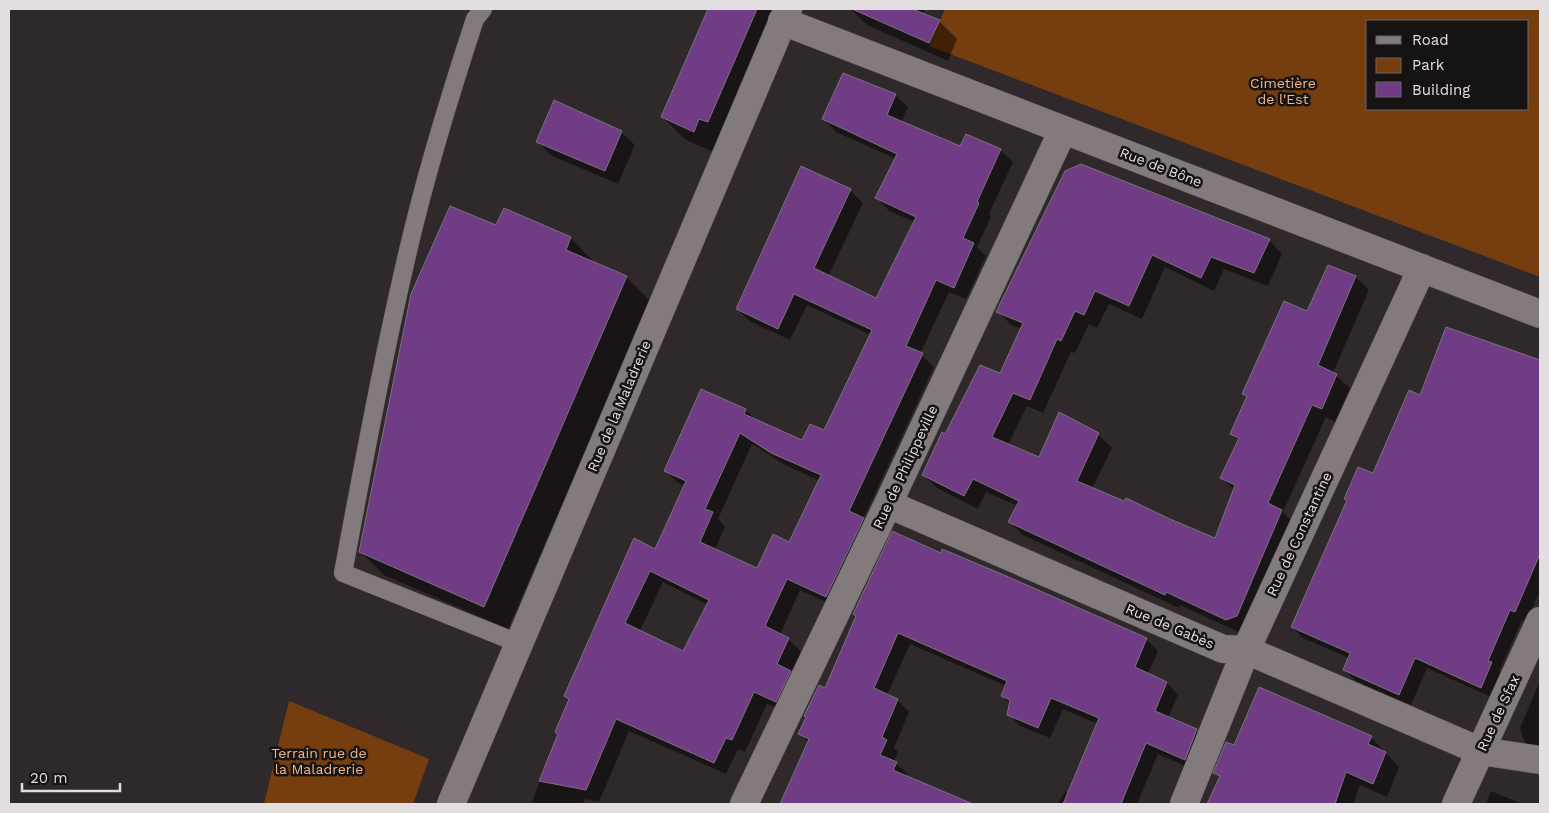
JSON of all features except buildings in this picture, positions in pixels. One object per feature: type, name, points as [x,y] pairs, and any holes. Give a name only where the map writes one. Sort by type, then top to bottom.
[{"type":"street","name":"Rue de la Maladrerie","points":[[451,804],[785,15]]},
{"type":"street","name":"Rue de Bône","points":[[785,15],[1063,130],[1540,314]]},
{"type":"street","name":"Rue de Philippeville","points":[[744,804],[888,504],[1063,130]]},
{"type":"street","name":"Rue de Constantine","points":[[1184,804],[1246,650],[1422,268]]},
{"type":"street","name":"Rue de Gabès","points":[[888,504],[1223,649],[1246,650],[1480,751],[1540,760]]},
{"type":"street","name":"Rue de Sfax","points":[[1456,804],[1540,621]]},
{"type":"lane","points":[[483,9],[476,19],[451,92],[408,250],[362,469],[343,573],[518,643]]},
{"type":"green space","name":"Cimetière de l'Est","points":[[945,9],[1540,9],[1540,277],[929,46]]},
{"type":"green space","name":"Terrain rue de la Maladrerie","points":[[289,701],[429,759],[413,804],[264,804]]}]
